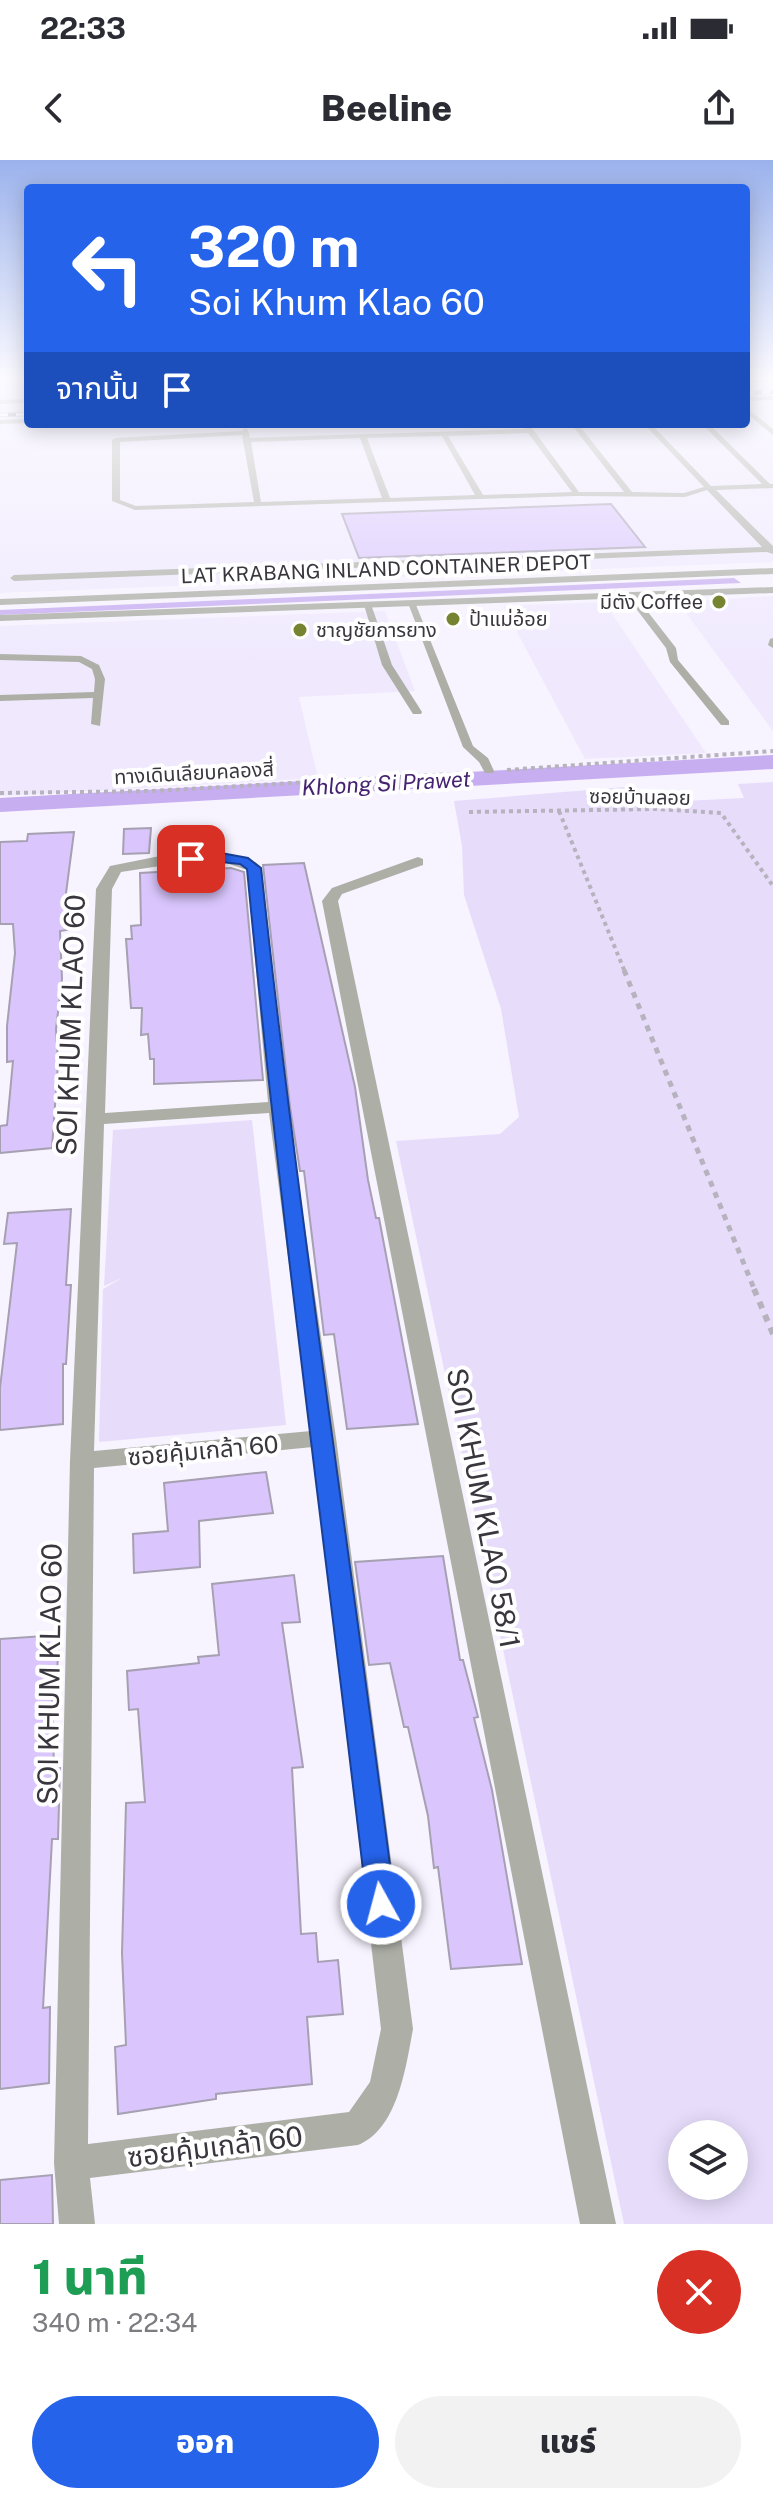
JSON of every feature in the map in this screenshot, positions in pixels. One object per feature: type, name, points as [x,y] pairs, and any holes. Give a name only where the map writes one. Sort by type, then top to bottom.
[{"type":"street","name":"LAT KRABANG INLAND CONTAINER DEPOT","points":[[0,602],[773,571]]},
{"type":"street","name":"LAT KRABANG INLAND CONTAINER DEPOT","points":[[0,618],[773,590]]},
{"type":"street","name":"SOI KHUM KLAO 60","points":[[77,2224],[71,2163],[82,1461],[104,889],[115,869],[146,862],[221,857],[244,861],[254,868],[278,1107],[324,1438]]},
{"type":"street","name":"SOI KHUM KLAO 58/1","points":[[418,862],[337,891],[330,901],[598,2224]]},
{"type":"street","points":[[96,1119],[278,1107]]},
{"type":"street","name":"ซอยคุ้มเกล้า 60","points":[[71,2163],[358,2128],[385,2088],[397,2029],[324,1438],[82,1461]]},
{"type":"lane","points":[[116,475],[116,501],[135,508],[577,494],[685,495],[707,488],[770,486]]},
{"type":"lane","points":[[253,475],[258,504]]},
{"type":"lane","points":[[378,475],[387,500]]},
{"type":"lane","points":[[468,475],[480,497]]},
{"type":"lane","points":[[563,475],[577,494]]},
{"type":"lane","points":[[615,475],[631,496]]},
{"type":"lane","points":[[695,475],[772,551]]},
{"type":"lane","points":[[14,578],[772,551]]},
{"type":"lane","points":[[631,596],[671,648],[673,660],[725,723]]},
{"type":"lane","points":[[411,605],[468,747],[484,760],[489,771]]},
{"type":"lane","points":[[367,607],[387,665],[417,712]]},
{"type":"lane","points":[[0,657],[81,659],[96,667],[100,679],[96,724]]},
{"type":"lane","points":[[0,698],[99,695]]},
{"type":"path","name":"ทางเดินเลียบคลองสี่","points":[[0,793],[152,791],[773,751]]},
{"type":"path","points":[[559,811],[773,1334]]},
{"type":"path","name":"ซอยบ้านลอย","points":[[469,812],[721,813],[773,886]]},
{"type":"shaded area","points":[[0,475],[773,475],[773,562],[0,593]]},
{"type":"shaded area","points":[[734,578],[741,583],[0,615],[0,610]]},
{"type":"shaded area","points":[[773,596],[773,731],[678,602]]},
{"type":"shaded area","points":[[604,602],[706,753],[585,759],[503,606]]},
{"type":"shaded area","points":[[385,611],[415,691],[299,697],[318,778],[0,796],[0,626]]},
{"type":"shaded area","points":[[773,782],[773,2224],[624,2224],[396,1141],[500,1134],[519,1117],[501,1009],[464,895],[462,846],[454,801],[638,786],[644,803],[744,798],[738,784]]},
{"type":"shaded area","points":[[252,1120],[286,1425],[99,1442],[103,1289],[122,1278],[104,1286],[113,1130]]},
{"type":"building","points":[[611,504],[645,547],[359,558],[342,514]]},
{"type":"building","points":[[151,828],[149,853],[123,854],[124,829]]},
{"type":"building","points":[[74,832],[66,893],[67,930],[60,931],[62,979],[56,1029],[58,1063],[52,1148],[0,1153],[0,1126],[7,1125],[13,1061],[7,1062],[7,1026],[15,953],[13,924],[0,924],[0,842],[27,841],[28,834]]},
{"type":"building","points":[[304,863],[355,1087],[368,1180],[376,1218],[379,1218],[418,1424],[347,1429],[334,1334],[324,1335],[304,1171],[300,1171],[290,1107],[263,865]]},
{"type":"building","points":[[231,868],[244,872],[263,1080],[154,1084],[154,1059],[150,1059],[148,1034],[141,1035],[142,1008],[131,1008],[126,939],[132,939],[131,926],[141,925],[140,873]]},
{"type":"building","points":[[71,1209],[66,1285],[71,1285],[66,1364],[63,1364],[63,1424],[0,1430],[0,1388],[17,1243],[4,1244],[8,1213]]},
{"type":"building","points":[[266,1472],[273,1513],[199,1521],[200,1567],[134,1573],[133,1534],[168,1531],[164,1483]]},
{"type":"building","points":[[443,1556],[460,1660],[463,1660],[478,1717],[474,1718],[492,1790],[522,1964],[451,1969],[438,1867],[434,1868],[428,1816],[408,1727],[404,1727],[390,1663],[369,1665],[355,1562]]},
{"type":"building","points":[[294,1575],[300,1622],[282,1623],[303,1767],[292,1768],[301,1934],[316,1933],[318,1962],[338,1960],[343,2014],[307,2017],[312,2084],[216,2094],[216,2099],[118,2114],[115,2047],[126,2045],[122,1953],[126,1803],[145,1802],[138,1709],[129,1710],[127,1671],[199,1663],[198,1657],[219,1655],[212,1584]]},
{"type":"building","points":[[59,1635],[56,1694],[52,1694],[54,1768],[60,1768],[58,1839],[52,1839],[43,2008],[50,2007],[49,2083],[0,2089],[0,1639]]},
{"type":"building","points":[[52,2175],[53,2224],[0,2224],[0,2180]]},
{"type":"waterway","name":"Khlong Si Prawet","points":[[0,805],[773,762]]},
{"type":"place","name":"มีตัง Coffee","points":[[719,602]]},
{"type":"place","name":"ป้าแม่อ้อย","points":[[453,619]]},
{"type":"place","name":"ชาญชัยการยาง","points":[[300,630]]},
{"type":"route","points":[[191,859],[221,857],[244,861],[254,868],[278,1107],[324,1438],[381,1904]]}]
